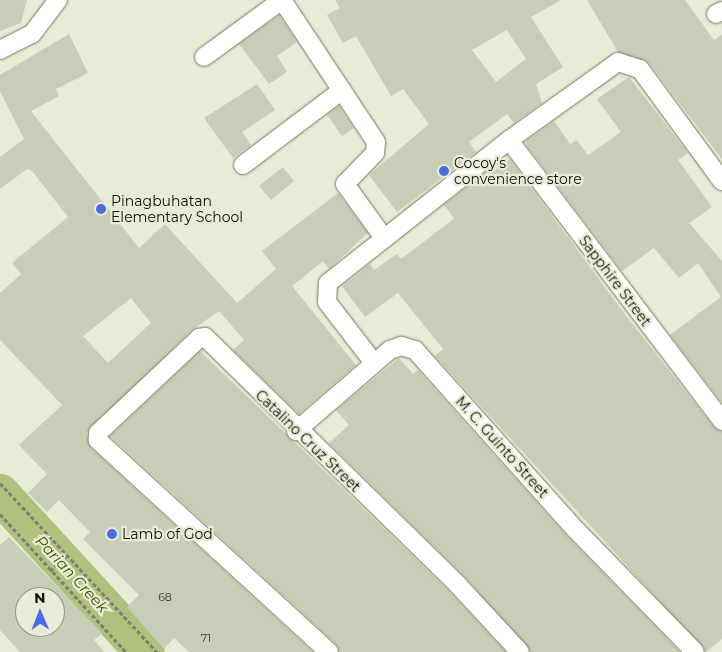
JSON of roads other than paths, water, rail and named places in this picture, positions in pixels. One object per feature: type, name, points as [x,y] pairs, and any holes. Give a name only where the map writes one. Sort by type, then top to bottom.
[{"type":"street","points":[[0,50],[32,34],[58,0]]},
{"type":"street","points":[[204,57],[282,0],[378,145],[345,187],[384,238]]},
{"type":"street","points":[[374,363],[336,319],[326,295],[332,278],[509,140],[618,62],[627,61],[640,69],[722,181]]},
{"type":"street","points":[[243,165],[342,90]]},
{"type":"street","name":"Sapphire Street","points":[[509,140],[722,421]]},
{"type":"street","name":"Catalino Cruz Street","points":[[329,652],[98,440],[98,433],[202,337],[296,431],[458,585],[520,652]]},
{"type":"street","name":"M. C. Guinto Street","points":[[296,431],[374,363],[401,346],[415,350],[576,530],[695,652]]},
{"type":"waterway","name":"Parian Creek","points":[[0,494],[145,652]]},
{"type":"place","name":"Cocoy's convenience store","points":[[444,171]]},
{"type":"place","name":"Pinagbuhatan Elementary School","points":[[101,209]]},
{"type":"place","name":"Lamb of God","points":[[112,534]]}]
